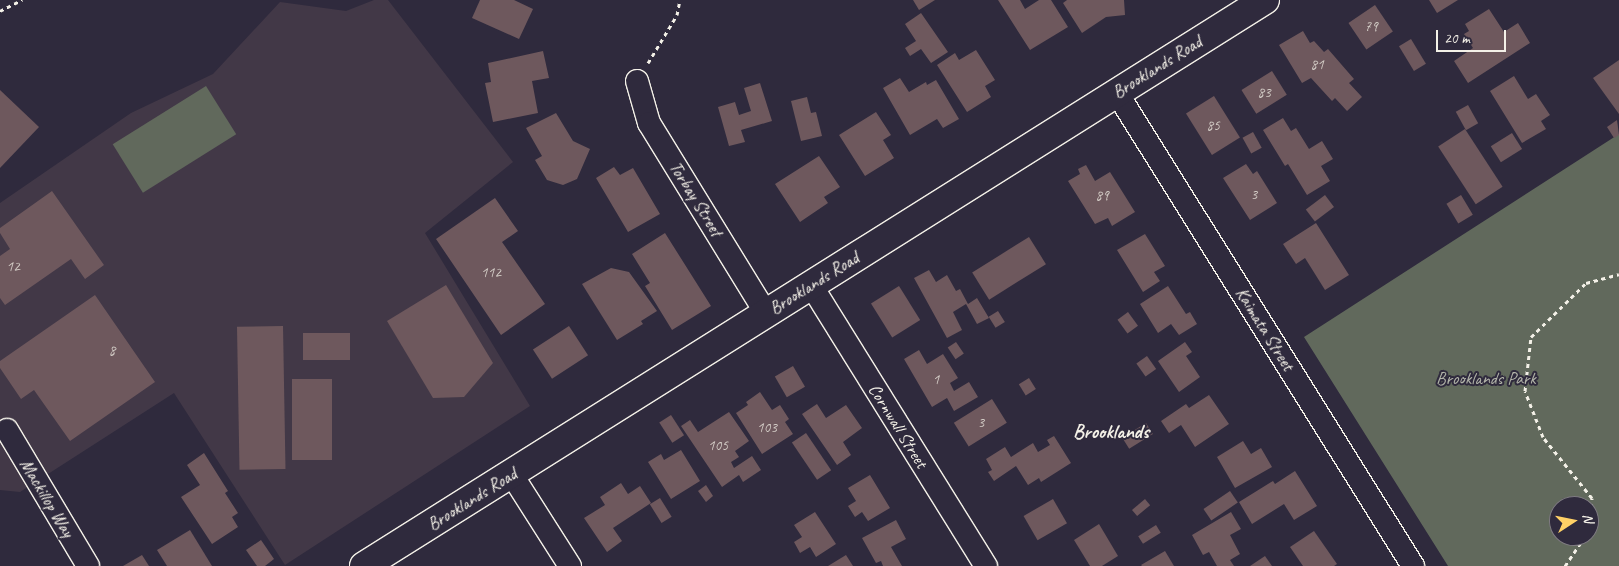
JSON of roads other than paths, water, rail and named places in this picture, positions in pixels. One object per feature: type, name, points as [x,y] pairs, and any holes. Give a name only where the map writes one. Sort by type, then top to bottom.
[{"type":"street","name":"Brooklands Road","points":[[364,566],[512,475],[766,313],[1265,0]]},
{"type":"street","name":"Torbay Street","points":[[637,81],[649,124],[766,313]]},
{"type":"street","name":"Kaimata Street","points":[[1117,93],[1413,566]]},
{"type":"street","name":"Cornwall Street","points":[[811,286],[986,566]]},
{"type":"street","name":"Mackillop Way","points":[[7,430],[88,566]]},
{"type":"street","points":[[512,475],[570,566]]},
{"type":"district","name":"Brooklands","points":[[1111,431]]},
{"type":"park label","name":"Brooklands Park","points":[[1486,378]]}]
